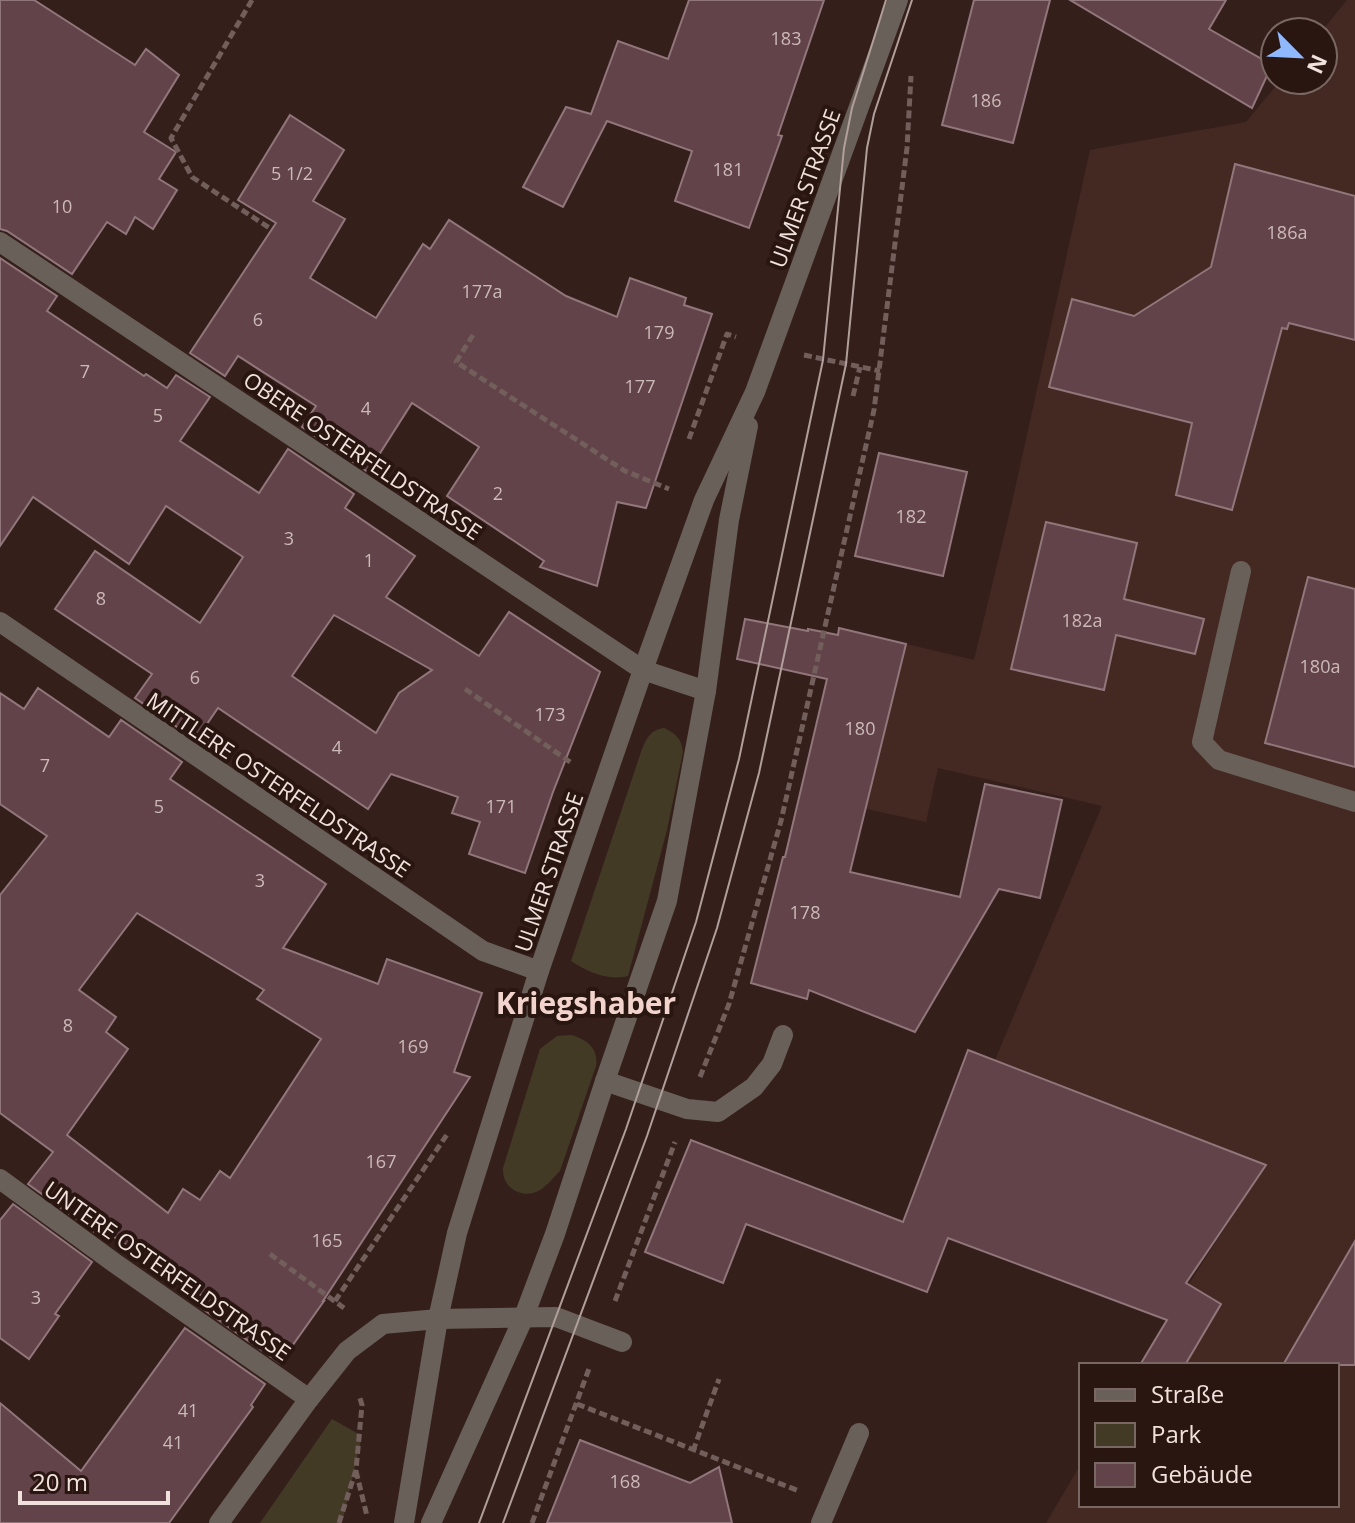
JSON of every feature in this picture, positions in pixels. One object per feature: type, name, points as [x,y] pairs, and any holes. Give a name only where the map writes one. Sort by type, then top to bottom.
[{"type":"street","name":"ULMER STRASSE","points":[[404,1523],[438,1319],[457,1233],[539,971],[704,500],[755,392],[898,0]]},
{"type":"street","name":"OBERE OSTERFELDSTRASSE","points":[[0,242],[643,670],[706,691]]},
{"type":"street","name":"ULMER STRASSE","points":[[431,1523],[523,1319],[555,1234],[667,901],[706,691],[729,520],[755,392]]},
{"type":"street","points":[[1241,571],[1202,742],[1219,760],[1355,802]]},
{"type":"street","name":"MITTLERE OSTERFELDSTRASSE","points":[[0,622],[483,951],[539,971]]},
{"type":"street","points":[[605,1081],[687,1109],[718,1112],[754,1087],[772,1064],[783,1035]]},
{"type":"street","name":"UNTERE OSTERFELDSTRASSE","points":[[0,1179],[309,1399]]},
{"type":"street","points":[[219,1523],[347,1351],[383,1324],[438,1319],[556,1317],[622,1342]]},
{"type":"street","points":[[821,1523],[859,1433]]},
{"type":"path","points":[[252,0],[171,138],[192,177],[271,229]]},
{"type":"path","points":[[532,1523],[729,1004],[777,820],[874,410],[907,148],[912,63]]},
{"type":"path","points":[[686,447],[727,334]]},
{"type":"path","points":[[473,335],[456,362],[625,471],[704,500]]},
{"type":"path","points":[[853,396],[860,367]]},
{"type":"path","points":[[465,689],[575,765]]},
{"type":"path","points":[[335,1301],[451,1128],[485,1145]]},
{"type":"path","points":[[270,1254],[376,1330]]},
{"type":"path","points":[[339,1523],[356,1470],[362,1405],[347,1351]]},
{"type":"path","points":[[693,1451],[719,1379]]},
{"type":"path","points":[[577,1404],[830,1503]]},
{"type":"path","points":[[356,1470],[367,1523]]},
{"type":"shaded area","points":[[1347,0],[1355,0],[1355,1523],[1046,1523],[1079,1467],[1079,1507],[1339,1507],[1339,1363],[1141,1363],[1266,1165],[995,1060],[1102,806],[938,768],[926,822],[867,809],[865,813],[799,798],[839,628],[974,660],[1090,150],[1246,122],[1268,96],[1339,96],[1339,16],[1334,16]]},
{"type":"green space","points":[[664,728],[678,737],[683,752],[667,830],[628,976],[605,976],[571,961],[642,749],[650,735]]},
{"type":"green space","points":[[571,1035],[590,1045],[596,1066],[560,1171],[540,1190],[527,1194],[515,1191],[506,1182],[503,1168],[540,1049],[557,1036]]},
{"type":"green space","points":[[332,1419],[362,1436],[342,1523],[260,1523]]},
{"type":"building","points":[[0,0],[34,0],[135,65],[146,49],[179,75],[144,132],[176,152],[159,179],[177,190],[153,229],[135,217],[126,234],[107,222],[72,274],[0,229]]},
{"type":"building","points":[[689,0],[824,0],[778,135],[782,136],[749,228],[675,201],[692,151],[607,121],[563,207],[523,187],[566,107],[591,114],[618,41],[668,59]]},
{"type":"building","points":[[974,0],[1050,0],[1013,143],[942,125]]},
{"type":"building","points":[[1070,0],[1226,0],[1209,29],[1259,58],[1259,93],[1252,108]]},
{"type":"building","points":[[290,115],[344,150],[313,201],[345,219],[310,278],[376,318],[423,244],[430,249],[449,220],[566,296],[617,317],[630,278],[686,298],[684,305],[712,314],[646,508],[617,502],[597,586],[540,567],[544,561],[447,496],[479,447],[412,403],[368,472],[302,427],[316,406],[238,356],[225,376],[190,353],[276,223],[238,200]]},
{"type":"building","points":[[1235,164],[1355,196],[1355,340],[1289,323],[1287,329],[1282,328],[1232,510],[1176,495],[1192,423],[1049,387],[1072,299],[1134,316],[1211,267]]},
{"type":"building","points":[[0,258],[57,296],[47,311],[144,376],[146,374],[167,388],[176,375],[210,397],[180,441],[259,493],[288,449],[354,494],[345,508],[415,556],[386,597],[479,656],[509,612],[600,672],[525,873],[469,854],[480,822],[452,813],[458,797],[391,774],[368,809],[218,708],[196,740],[135,698],[152,674],[55,609],[95,551],[200,623],[243,557],[166,506],[129,564],[33,497],[0,546]],"holes":[[[334,615],[432,670],[399,693],[376,733],[292,676]]]},
{"type":"building","points":[[879,453],[967,472],[943,576],[855,556]]},
{"type":"building","points":[[1046,522],[1137,543],[1124,599],[1204,619],[1195,654],[1116,635],[1104,690],[1011,669]]},
{"type":"building","points":[[1308,577],[1355,589],[1355,767],[1265,743]]},
{"type":"building","points":[[745,619],[838,635],[839,628],[906,644],[850,872],[960,897],[985,784],[1062,800],[1040,898],[999,889],[915,1032],[809,990],[807,999],[751,983],[785,857],[827,679],[737,659]]},
{"type":"building","points":[[38,688],[109,737],[121,720],[182,762],[170,779],[326,884],[283,948],[378,984],[387,959],[482,993],[454,1072],[470,1077],[280,1363],[200,1307],[206,1299],[175,1276],[111,1235],[107,1241],[28,1184],[53,1152],[0,1113],[0,895],[47,836],[0,804],[0,693],[24,709]],"holes":[[[137,913],[264,990],[257,999],[321,1039],[230,1178],[220,1171],[200,1200],[183,1189],[168,1213],[67,1135],[128,1049],[106,1032],[116,1017],[79,990]]]},
{"type":"building","points":[[968,1050],[1266,1165],[1186,1283],[1221,1304],[1186,1363],[1141,1363],[1167,1320],[948,1238],[927,1292],[746,1224],[723,1283],[645,1252],[691,1140],[903,1222]]},
{"type":"building","points":[[13,1204],[92,1262],[55,1314],[59,1316],[29,1359],[0,1338],[0,1220]]},
{"type":"building","points":[[1355,1241],[1355,1365],[1284,1363]]},
{"type":"building","points":[[185,1328],[265,1384],[251,1405],[253,1407],[169,1523],[0,1523],[0,1403],[81,1471]]},
{"type":"building","points":[[580,1440],[690,1483],[719,1467],[732,1523],[547,1523]]},
{"type":"tram line","points":[[479,1523],[626,1129],[696,922],[739,759],[823,360],[844,148],[852,108],[886,0]]},
{"type":"tram line","points":[[503,1523],[647,1136],[717,928],[759,773],[846,364],[867,148],[874,114],[912,0]]},
{"type":"district","name":"Kriegshaber","points":[[586,1002]]}]
